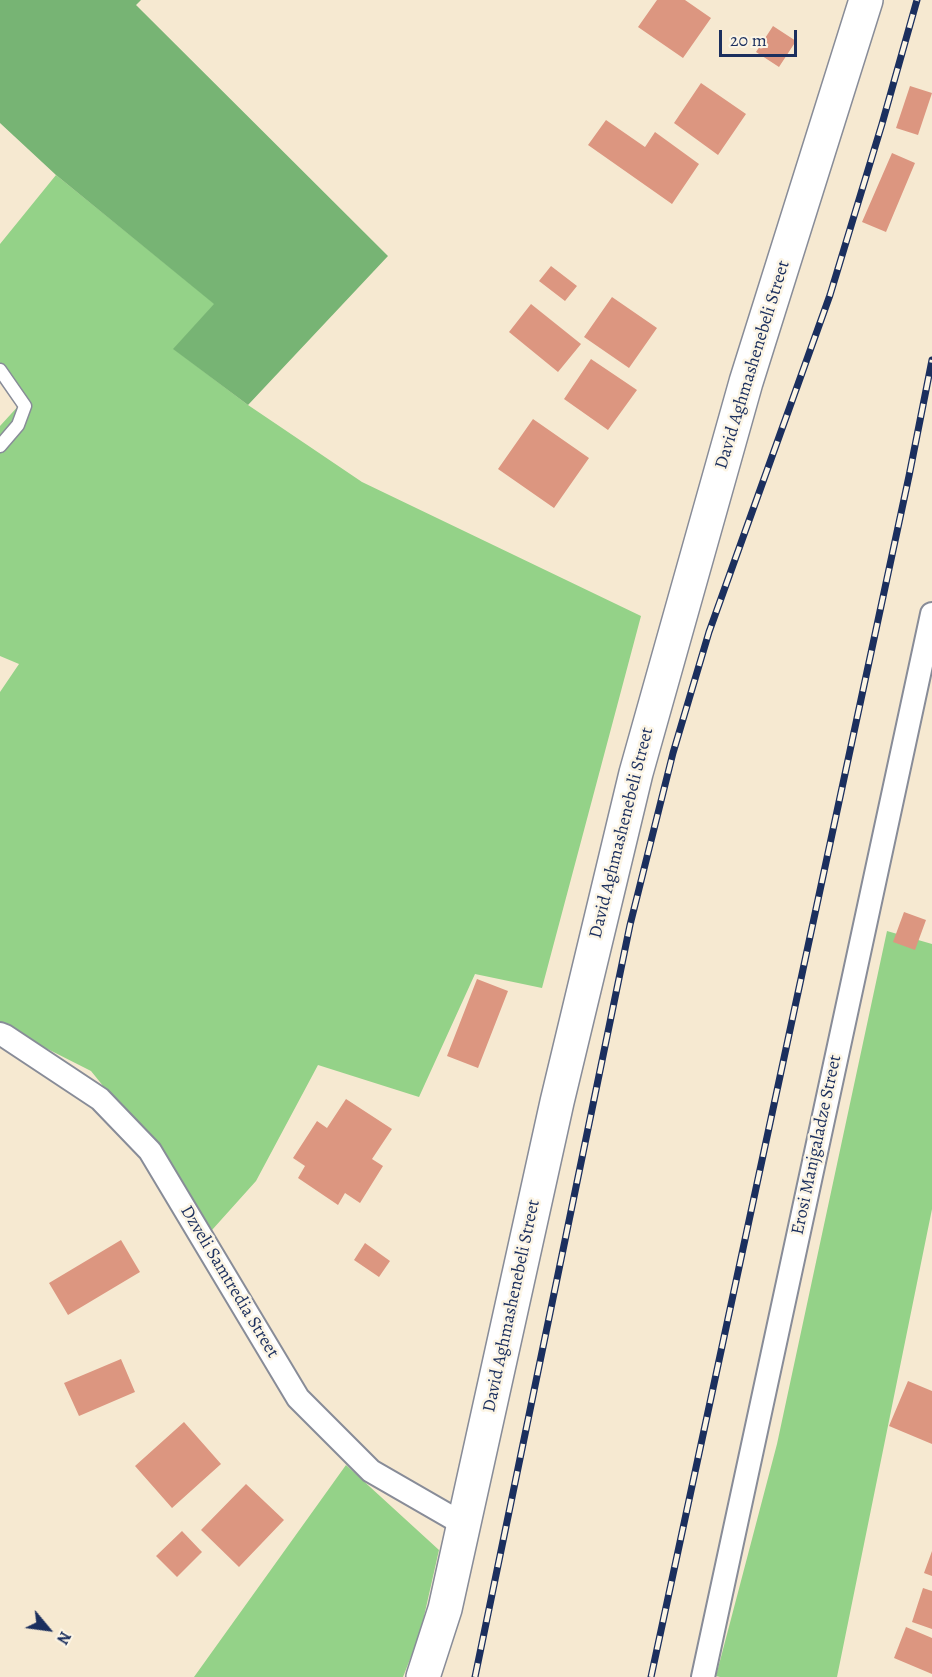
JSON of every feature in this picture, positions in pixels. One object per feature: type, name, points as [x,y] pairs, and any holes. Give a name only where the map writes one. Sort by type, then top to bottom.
[{"type":"main road","name":"David Aghmashenebeli Street","points":[[423,1677],[445,1609],[557,1102],[636,773],[746,382],[866,0]]},
{"type":"street","name":"Erosi Manjgaladze Street","points":[[703,1677],[932,614]]},
{"type":"street","name":"Dzveli Samtredia Street","points":[[0,1034],[100,1099],[150,1151],[298,1398],[371,1471],[464,1524]]},
{"type":"lane","points":[[0,370],[25,406],[18,425],[0,446]]},
{"type":"green space","points":[[0,0],[141,0],[136,5],[388,256],[248,405],[173,349],[214,304],[56,175],[0,123]]},
{"type":"green space","points":[[56,175],[215,304],[174,349],[248,405],[362,482],[641,616],[542,988],[475,974],[419,1097],[318,1065],[256,1181],[212,1230],[172,1171],[91,1071],[0,1026],[0,692],[19,664],[0,656],[0,426],[21,403],[0,379],[0,244]]},
{"type":"green space","points":[[887,931],[932,944],[932,1209],[837,1677],[720,1677],[716,1676],[777,1444]]},
{"type":"green space","points":[[346,1465],[439,1550],[420,1634],[403,1677],[194,1677]]},
{"type":"building","points":[[657,0],[685,0],[711,18],[683,58],[638,27]]},
{"type":"building","points":[[773,26],[796,41],[779,67],[756,52]]},
{"type":"building","points":[[701,83],[746,114],[718,155],[674,123]]},
{"type":"building","points":[[910,86],[932,93],[918,135],[896,128]]},
{"type":"building","points":[[606,120],[645,147],[655,132],[699,164],[672,204],[588,145]]},
{"type":"building","points":[[892,153],[915,163],[886,232],[862,222]]},
{"type":"building","points":[[551,266],[577,286],[565,301],[539,281]]},
{"type":"building","points":[[612,297],[657,328],[629,368],[584,337]]},
{"type":"building","points":[[531,304],[581,344],[558,372],[509,332]]},
{"type":"building","points":[[591,359],[637,390],[608,430],[564,399]]},
{"type":"building","points":[[533,419],[589,458],[554,508],[498,469]]},
{"type":"building","points":[[904,912],[926,920],[915,950],[893,942]]},
{"type":"building","points":[[477,979],[508,991],[478,1068],[447,1056]]},
{"type":"building","points":[[346,1099],[392,1129],[372,1159],[383,1166],[360,1203],[345,1193],[338,1205],[298,1178],[305,1166],[293,1158],[317,1121],[327,1128]]},
{"type":"building","points":[[121,1240],[140,1272],[68,1315],[49,1283]]},
{"type":"building","points":[[365,1243],[390,1261],[379,1277],[354,1260]]},
{"type":"building","points":[[121,1359],[135,1392],[79,1416],[64,1383]]},
{"type":"building","points":[[908,1381],[932,1391],[932,1444],[889,1426]]},
{"type":"building","points":[[184,1422],[221,1464],[172,1508],[135,1466]]},
{"type":"building","points":[[246,1484],[284,1520],[239,1567],[201,1530]]},
{"type":"building","points":[[182,1531],[202,1552],[177,1577],[156,1556]]},
{"type":"building","points":[[932,1551],[932,1576],[924,1573]]},
{"type":"building","points":[[923,1588],[932,1591],[932,1629],[912,1622]]},
{"type":"building","points":[[906,1627],[932,1638],[932,1674],[894,1658]]},
{"type":"railway","points":[[475,1677],[630,925],[673,753],[709,632],[830,295],[917,0]]},
{"type":"railway","points":[[651,1677],[932,360]]}]
